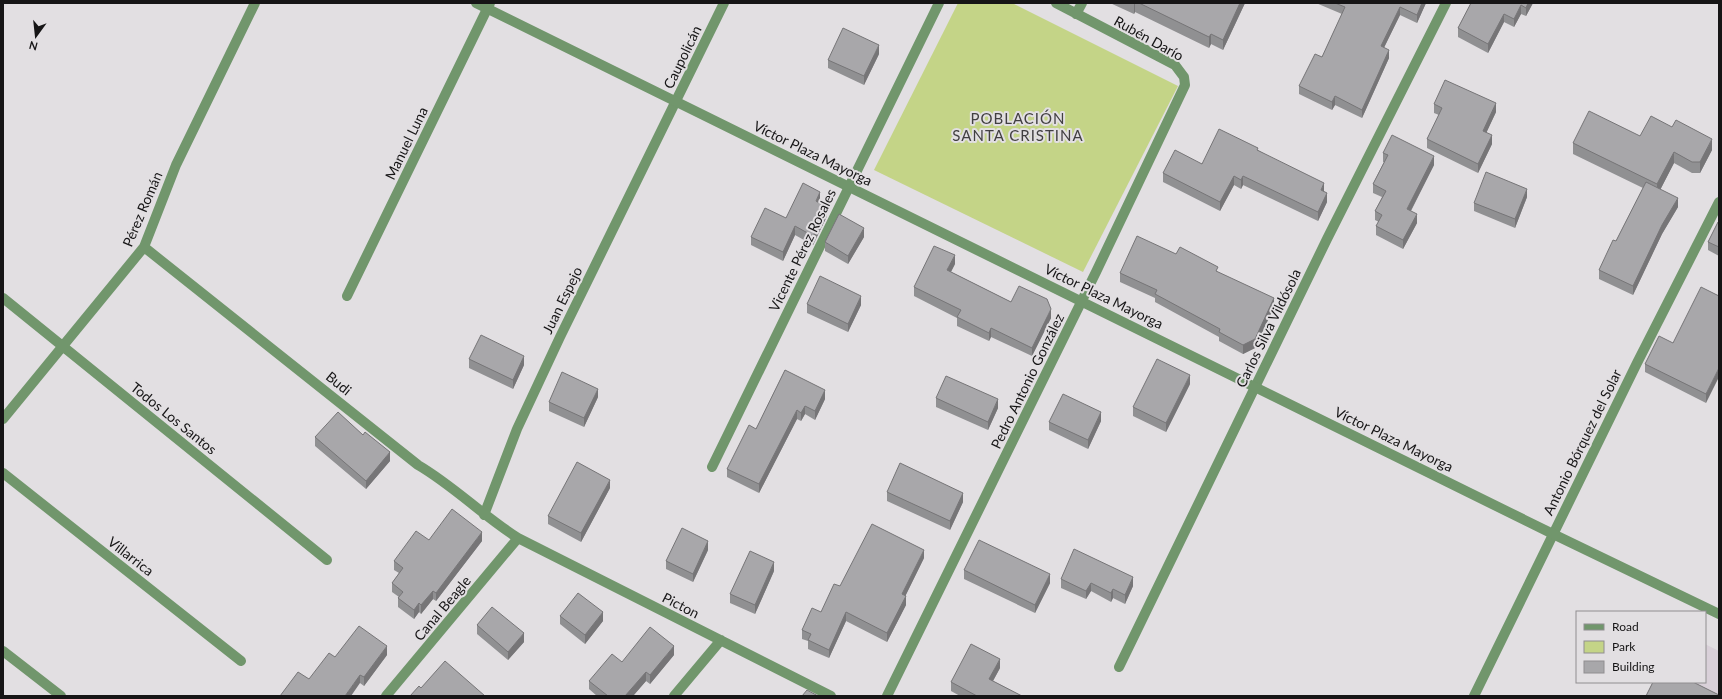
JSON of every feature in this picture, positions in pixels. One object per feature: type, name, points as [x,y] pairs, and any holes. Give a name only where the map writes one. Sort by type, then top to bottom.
[{"type":"street","name":"Pérez Román","points":[[3,419],[144,247],[176,164],[255,3]]},
{"type":"street","name":"Víctor Plaza Mayorga","points":[[476,3],[489,6],[676,101],[1082,300],[1553,534],[1719,614]]},
{"type":"street","name":"Caupolicán","points":[[676,101],[724,3]]},
{"type":"street","name":"Vicente Pérez Rosales","points":[[712,467],[939,3]]},
{"type":"street","name":"Rubén Darío","points":[[1056,3],[1175,65],[1184,77]]},
{"type":"street","points":[[1076,14],[1082,3]]},
{"type":"street","name":"Carlos Silva Vildósola","points":[[1119,667],[1331,231],[1446,3]]},
{"type":"street","name":"Manuel Luna","points":[[347,296],[489,6]]},
{"type":"street","name":"Pedro Antonio González","points":[[887,696],[1183,92],[1185,85],[1184,77]]},
{"type":"street","name":"Juan Espejo","points":[[484,515],[517,429],[544,370],[676,101]]},
{"type":"street","name":"Antonio Bórquez del Solar","points":[[1474,696],[1553,534],[1719,202]]},
{"type":"street","name":"Budi","points":[[144,247],[484,515],[518,538]]},
{"type":"street","name":"Todos Los Santos","points":[[3,298],[327,560]]},
{"type":"street","name":"Villarrica","points":[[3,473],[241,661]]},
{"type":"street","name":"Picton","points":[[518,538],[831,696]]},
{"type":"street","name":"Canal Beagle","points":[[386,696],[518,538]]},
{"type":"street","points":[[674,696],[721,640]]},
{"type":"street","points":[[3,650],[61,696]]},
{"type":"shaded area","points":[[1706,644],[1719,651],[1719,696],[1645,696],[1652,683],[1706,683]]},
{"type":"green space","points":[[958,3],[1012,3],[1178,86],[1083,272],[874,170]]},
{"type":"building","points":[[1139,3],[1240,3],[1223,40],[1211,34],[1209,37]]},
{"type":"building","points":[[1335,3],[1422,3],[1417,15],[1400,7],[1381,46],[1389,50],[1362,110],[1335,96],[1332,102],[1299,86],[1315,54],[1322,57],[1345,7]]},
{"type":"building","points":[[1471,3],[1528,3],[1526,8],[1521,5],[1514,19],[1504,14],[1488,44],[1458,28]]},
{"type":"building","points":[[843,28],[879,45],[864,76],[828,60]]},
{"type":"building","points":[[1445,80],[1496,103],[1483,131],[1492,135],[1478,164],[1427,139],[1442,108],[1434,104]]},
{"type":"building","points":[[1589,111],[1640,136],[1651,116],[1672,127],[1676,120],[1712,139],[1700,162],[1692,162],[1674,152],[1657,184],[1573,143]]},
{"type":"building","points":[[1219,129],[1258,148],[1257,150],[1324,183],[1321,190],[1327,193],[1318,212],[1243,176],[1241,180],[1234,176],[1220,202],[1163,173],[1175,150],[1202,164]]},
{"type":"building","points":[[1392,135],[1434,156],[1407,209],[1417,214],[1403,240],[1376,226],[1382,215],[1375,211],[1386,191],[1373,184],[1388,155],[1383,153]]},
{"type":"building","points":[[1486,172],[1527,189],[1515,219],[1474,203]]},
{"type":"building","points":[[1646,182],[1678,198],[1662,225],[1633,286],[1599,270],[1613,240],[1616,241]]},
{"type":"building","points":[[803,183],[820,192],[816,201],[827,208],[813,236],[795,226],[783,252],[751,237],[765,208],[786,218]]},
{"type":"building","points":[[839,214],[864,228],[848,256],[825,242]]},
{"type":"building","points":[[1719,222],[1719,247],[1708,242]]},
{"type":"building","points":[[1137,236],[1176,254],[1180,247],[1218,267],[1216,271],[1274,298],[1255,339],[1243,345],[1219,332],[1220,329],[1155,294],[1157,290],[1120,273]]},
{"type":"building","points":[[934,246],[955,255],[947,270],[1011,302],[1019,286],[1047,299],[1051,309],[1032,348],[991,328],[989,333],[957,317],[961,310],[914,287]]},
{"type":"building","points":[[820,276],[861,296],[848,324],[807,304]]},
{"type":"building","points":[[1701,287],[1719,296],[1719,368],[1706,394],[1645,364],[1659,336],[1673,343]]},
{"type":"building","points":[[481,335],[524,356],[513,380],[469,359]]},
{"type":"building","points":[[1157,359],[1190,375],[1166,423],[1133,407]]},
{"type":"building","points":[[785,370],[825,390],[815,411],[805,406],[801,413],[797,410],[759,484],[727,469],[749,425],[756,429]]},
{"type":"building","points":[[562,372],[598,389],[584,418],[549,402]]},
{"type":"building","points":[[946,376],[998,399],[988,422],[936,398]]},
{"type":"building","points":[[1063,394],[1101,412],[1088,440],[1049,422]]},
{"type":"building","points":[[338,412],[363,435],[365,432],[390,452],[366,481],[315,437]]},
{"type":"building","points":[[577,462],[610,480],[581,533],[548,516]]},
{"type":"building","points":[[900,463],[963,493],[950,521],[887,492]]},
{"type":"building","points":[[452,509],[482,532],[436,593],[433,591],[421,605],[419,603],[414,610],[398,598],[403,592],[392,583],[403,568],[394,561],[416,531],[429,540]]},
{"type":"building","points":[[872,524],[924,550],[902,594],[906,596],[887,633],[846,612],[829,650],[808,640],[811,634],[802,630],[812,608],[821,612],[834,584],[840,586]]},
{"type":"building","points":[[682,528],[708,541],[693,574],[666,561]]},
{"type":"building","points":[[979,540],[1050,574],[1035,605],[964,570]]},
{"type":"building","points":[[1074,549],[1133,577],[1125,595],[1113,589],[1111,593],[1091,583],[1086,591],[1061,579]]},
{"type":"building","points":[[750,551],[774,562],[755,605],[730,594]]},
{"type":"building","points":[[578,593],[603,612],[585,635],[560,616]]},
{"type":"building","points":[[492,607],[524,633],[508,652],[477,625]]},
{"type":"building","points":[[359,626],[387,646],[364,677],[360,675],[345,696],[280,696],[298,672],[309,679],[329,653],[335,657]]},
{"type":"building","points":[[650,627],[674,646],[650,675],[646,672],[625,696],[608,696],[589,681],[612,654],[622,662]]},
{"type":"building","points":[[971,644],[1000,659],[989,679],[1022,696],[977,696],[951,682]]},
{"type":"building","points":[[445,661],[485,696],[410,696],[419,686],[421,688]]},
{"type":"building","points":[[1652,683],[1695,683],[1719,695],[1719,696],[1646,696]]},
{"type":"building","points":[[807,690],[818,696],[802,696]]},
{"type":"district","name":"POBLACIÓN SANTA CRISTINA","points":[[1018,126]]}]
